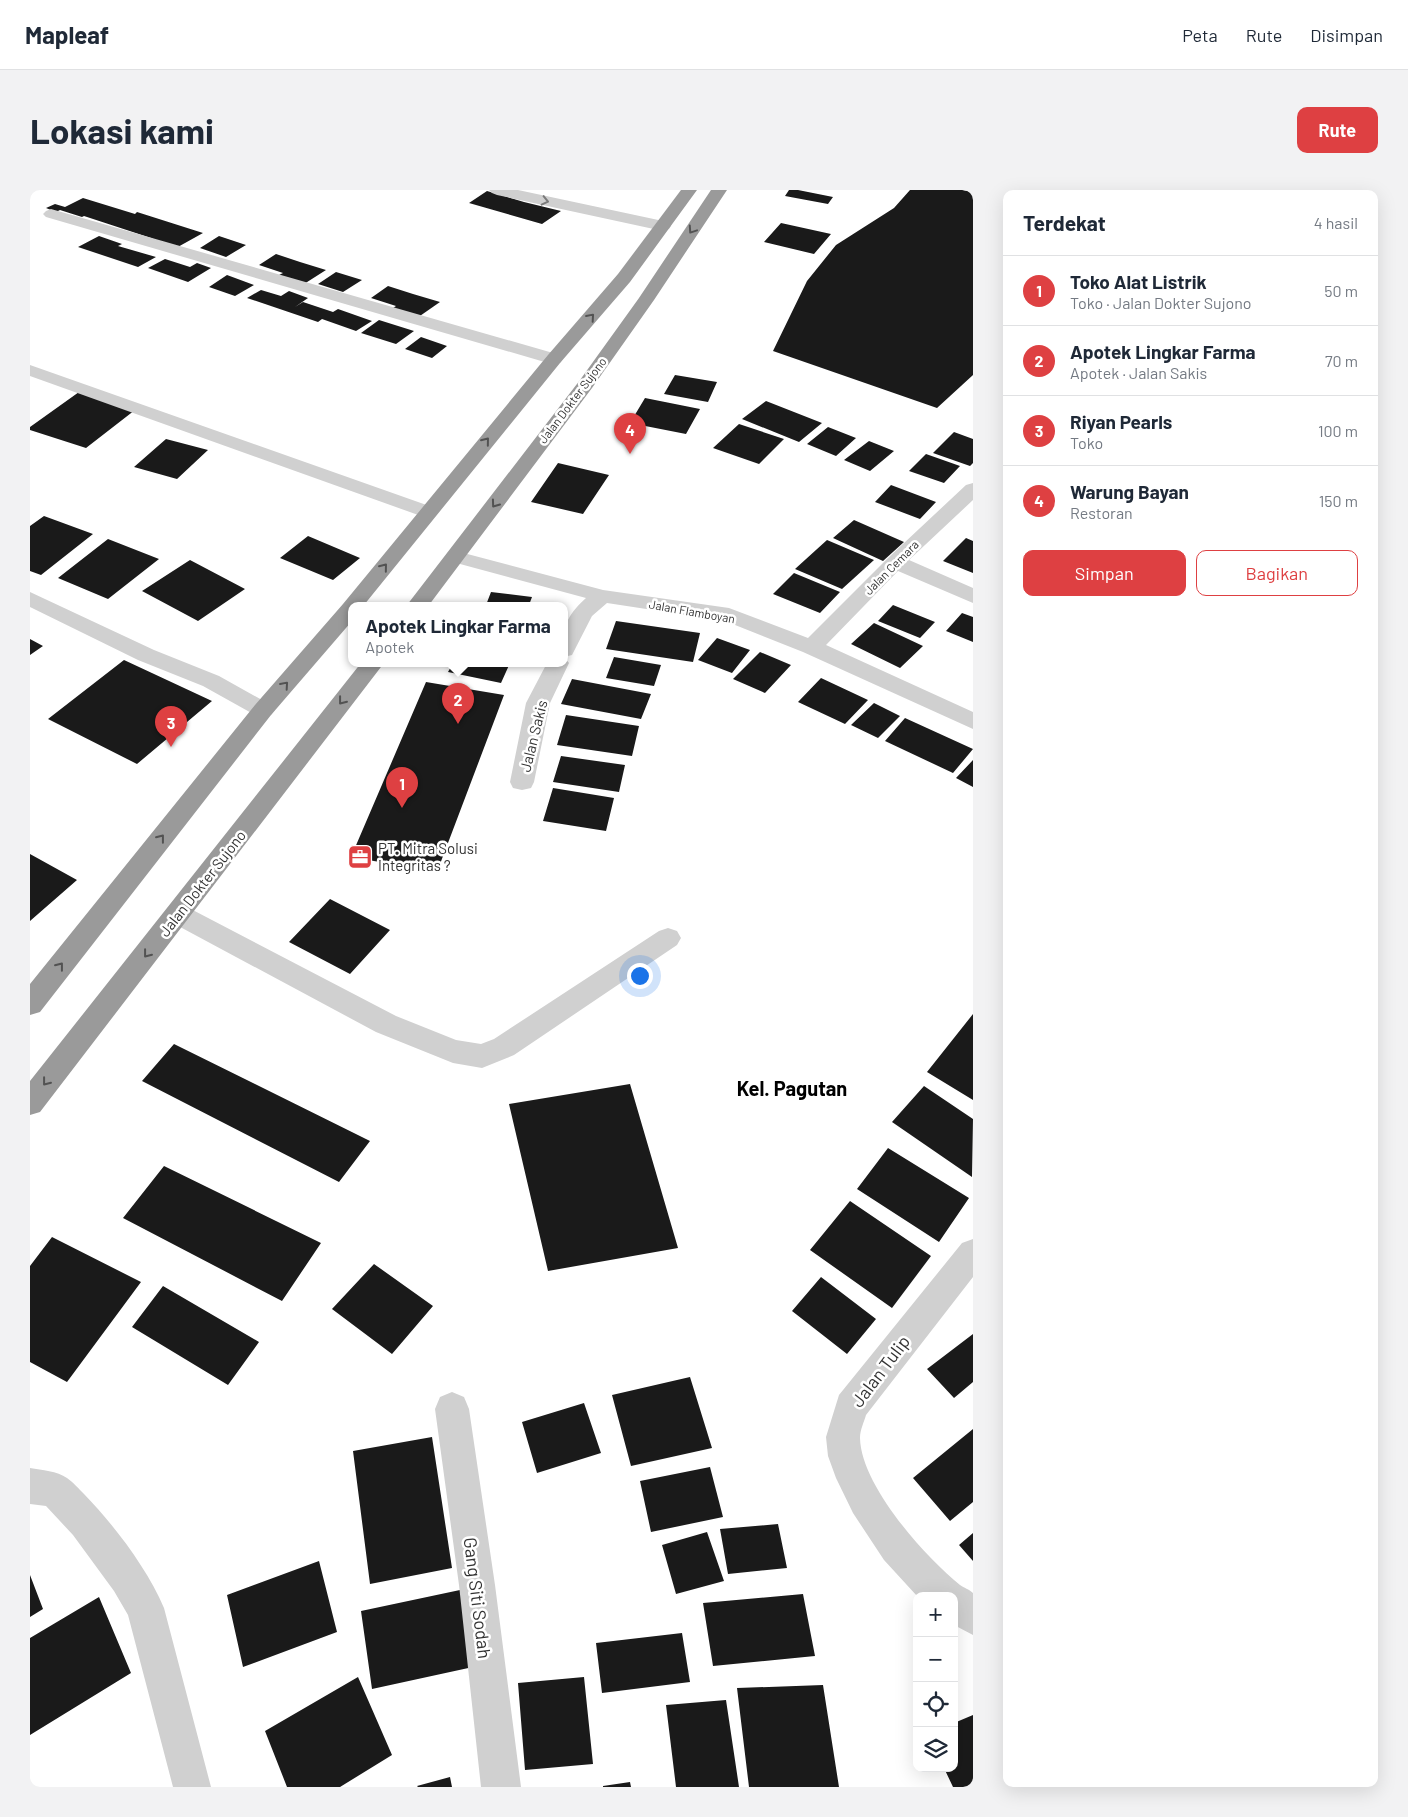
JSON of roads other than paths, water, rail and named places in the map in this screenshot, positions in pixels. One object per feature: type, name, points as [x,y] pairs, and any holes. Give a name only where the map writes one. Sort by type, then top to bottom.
[{"type":"highway","points":[[355,602],[554,359],[624,278],[689,190]]},
{"type":"highway","name":"Jalan Dokter Sujono","points":[[420,602],[456,557],[530,455],[586,384],[646,300],[719,190]]},
{"type":"highway","points":[[624,278],[641,282],[657,281]]},
{"type":"highway","points":[[611,292],[627,293],[646,300]]},
{"type":"highway","points":[[30,1004],[263,710],[348,611]]},
{"type":"highway","name":"Jalan Dokter Sujono","points":[[30,1102],[369,667]]},
{"type":"street","points":[[498,190],[663,226]]},
{"type":"street","points":[[51,214],[554,359]]},
{"type":"street","points":[[30,370],[428,512]]},
{"type":"street","name":"Jalan Cemara","points":[[811,647],[895,562],[973,489]]},
{"type":"street","name":"Jalan Flamboyan","points":[[456,557],[602,596],[729,615],[811,647],[973,721]]},
{"type":"street","points":[[895,562],[973,596]]},
{"type":"street","points":[[568,642],[583,613],[602,596]]},
{"type":"street","points":[[30,599],[146,655],[211,681],[263,710]]},
{"type":"street","name":"Jalan Sakis","points":[[522,782],[538,703],[556,667]]},
{"type":"street","points":[[178,914],[386,1024],[453,1051],[482,1056],[504,1047],[668,938]]},
{"type":"street","name":"Jalan Tulip","points":[[942,1592],[908,1559],[879,1523],[859,1492],[850,1471],[843,1437],[851,1407],[970,1262]]},
{"type":"street","name":"Gang Siti Sodah","points":[[452,1409],[477,1585],[501,1787]]},
{"type":"street","points":[[30,1486],[54,1490],[86,1522],[127,1578],[145,1608],[192,1786]]},
{"type":"street","points":[[958,1604],[973,1616]]},
{"type":"place","name":"Warung Bayan","points":[[630,454]]},
{"type":"place","name":"Apotek Lingkar Farma","points":[[458,724]]},
{"type":"place","name":"Riyan Pearls","points":[[171,747]]},
{"type":"place","name":"Toko Alat Listrik","points":[[402,808]]},
{"type":"place","name":"PT. Mitra Solusi Integritas ?","points":[[360,857]]},
{"type":"district","name":"Kel. Pagutan","points":[[792,1088]]}]
